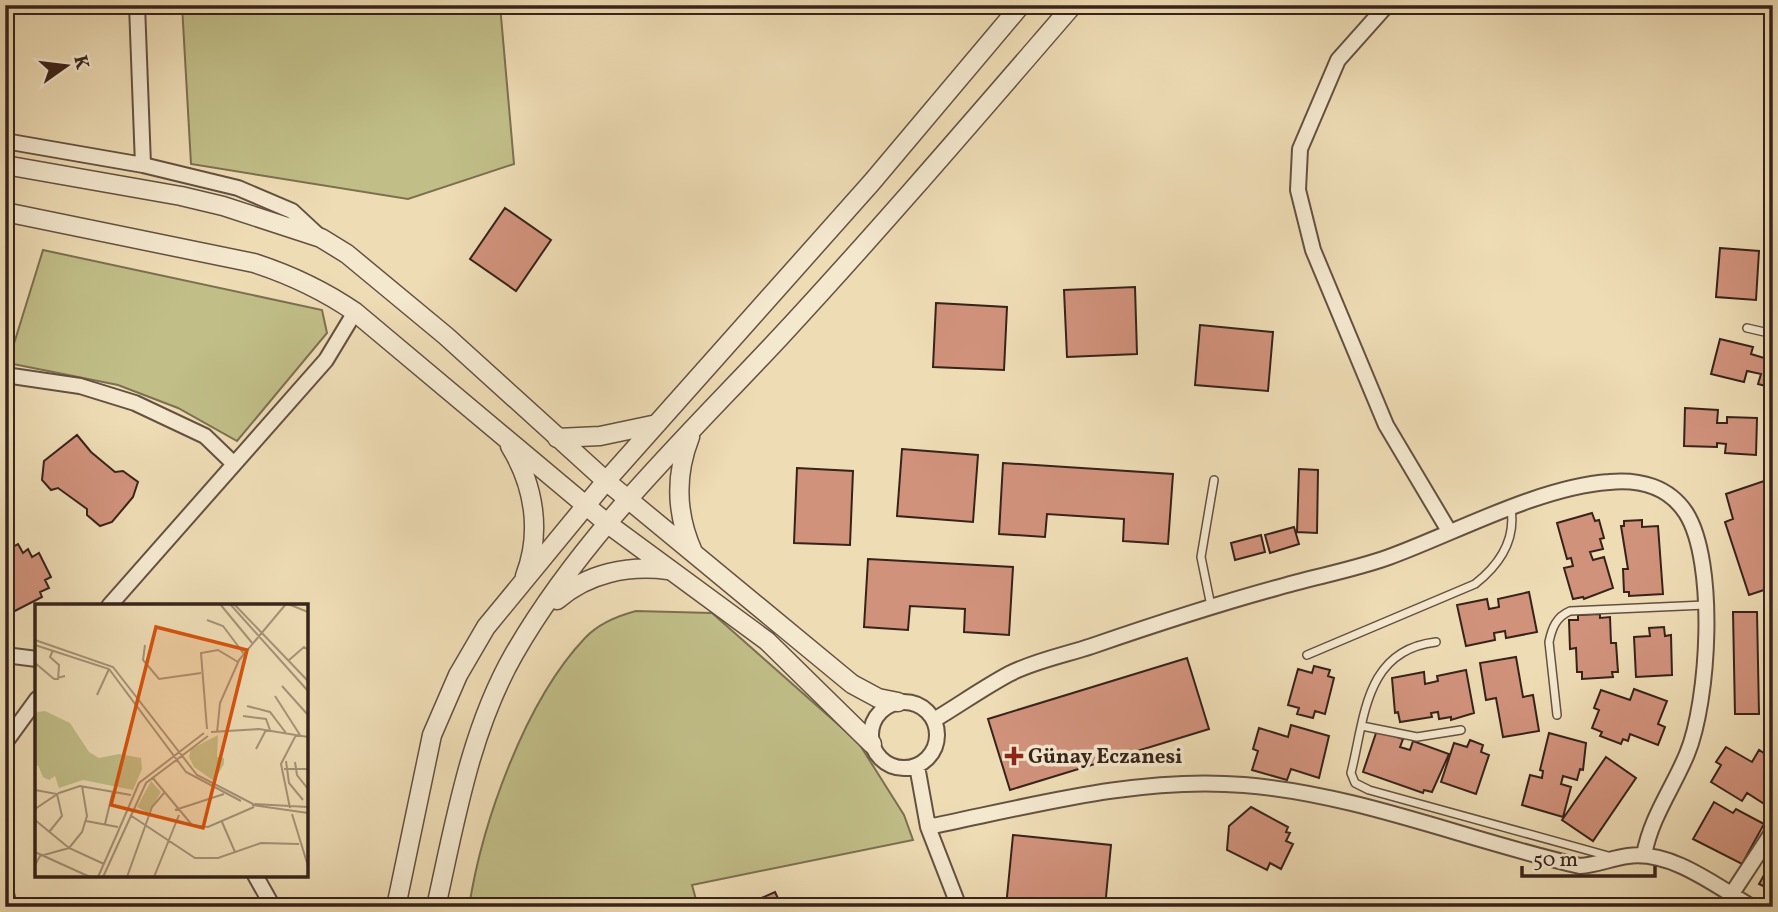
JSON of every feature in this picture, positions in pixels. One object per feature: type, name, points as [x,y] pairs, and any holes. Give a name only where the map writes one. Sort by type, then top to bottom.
[{"type":"street","points":[[137,5],[144,165]]},
{"type":"street","points":[[396,907],[432,735],[458,675],[479,639],[606,481],[873,182],[1021,5]]},
{"type":"street","points":[[436,907],[480,731],[514,655],[539,617],[608,524],[871,239],[1073,5]]},
{"type":"street","points":[[1387,5],[1338,60],[1300,149],[1298,190],[1312,250],[1386,425],[1449,531]]},
{"type":"street","points":[[5,141],[144,165],[257,195],[292,211],[321,238],[372,271],[606,481],[852,684],[878,698],[919,705],[934,720],[937,730],[934,750],[917,766],[895,767],[877,754],[872,744],[767,641],[608,524],[355,312],[326,292],[290,275],[254,263],[5,212]]},
{"type":"street","points":[[5,165],[181,196],[263,218],[321,238]]},
{"type":"street","points":[[112,604],[326,359],[355,312]]},
{"type":"street","points":[[5,376],[80,387],[135,403],[205,436],[234,464]]},
{"type":"street","points":[[557,438],[600,436],[657,424]]},
{"type":"street","points":[[497,429],[523,470],[533,502],[534,536],[522,584]]},
{"type":"street","points":[[693,430],[681,465],[679,500],[687,538],[694,555]]},
{"type":"street","points":[[934,720],[1011,673],[1211,606],[1389,557],[1449,531],[1586,485],[1611,481],[1643,484],[1665,491],[1680,506],[1694,530],[1702,561],[1705,605],[1705,665],[1699,715],[1687,754],[1650,829],[1644,855]]},
{"type":"street","points":[[539,617],[562,595],[605,574],[637,568],[670,570]]},
{"type":"street","points":[[5,655],[35,659]]},
{"type":"street","points":[[5,743],[35,702]]},
{"type":"street","points":[[872,744],[874,721],[888,706],[898,702]]},
{"type":"street","points":[[917,766],[928,827],[959,907]]},
{"type":"street","points":[[928,827],[1141,787],[1212,783],[1274,788],[1345,803],[1580,866],[1618,858],[1659,856],[1752,907]]},
{"type":"street","points":[[1731,895],[1773,831]]},
{"type":"street","points":[[256,877],[273,907]]},
{"type":"street","points":[[5,890],[9,907]]},
{"type":"lane","points":[[1746,328],[1773,334]]},
{"type":"lane","points":[[1211,606],[1202,556],[1214,480]]},
{"type":"lane","points":[[1307,655],[1475,584],[1495,565],[1507,545],[1513,526],[1511,509]]},
{"type":"lane","points":[[1557,715],[1549,642],[1551,630],[1562,615],[1570,611],[1705,605]]},
{"type":"lane","points":[[1436,642],[1412,647],[1383,668],[1372,687],[1351,773],[1359,786],[1618,858]]},
{"type":"lane","points":[[1362,726],[1417,737],[1461,730]]},
{"type":"shaded area","points":[[182,5],[500,5],[514,164],[408,199],[191,164]]},
{"type":"shaded area","points":[[43,250],[322,310],[327,333],[237,441],[178,408],[118,385],[8,363]]},
{"type":"shaded area","points":[[636,611],[712,613],[858,742],[904,815],[913,840],[692,885],[698,907],[469,907],[484,838],[496,802],[509,765],[543,695],[563,664],[590,633],[609,621]]},
{"type":"building","points":[[505,208],[551,240],[516,291],[470,259]]},
{"type":"building","points":[[1720,248],[1759,251],[1756,300],[1716,297]]},
{"type":"building","points":[[1135,287],[1137,354],[1067,357],[1064,290]]},
{"type":"building","points":[[936,303],[1007,307],[1004,370],[933,367]]},
{"type":"building","points":[[1200,325],[1273,332],[1268,391],[1195,385]]},
{"type":"building","points":[[1720,339],[1753,347],[1751,354],[1764,358],[1766,349],[1773,351],[1773,388],[1758,384],[1761,374],[1747,371],[1744,382],[1711,374]]},
{"type":"building","points":[[1685,408],[1718,410],[1717,423],[1727,423],[1727,417],[1757,418],[1756,455],[1725,453],[1726,444],[1717,443],[1717,447],[1684,446]]},
{"type":"building","points":[[77,435],[91,452],[115,472],[123,471],[138,482],[133,497],[112,522],[100,526],[87,515],[87,509],[58,488],[51,490],[42,480],[44,461]]},
{"type":"building","points":[[902,449],[978,455],[973,522],[897,516]]},
{"type":"building","points":[[1003,463],[1173,474],[1168,544],[1123,541],[1124,519],[1047,514],[1045,537],[999,534]]},
{"type":"building","points":[[797,468],[853,471],[850,545],[794,543]]},
{"type":"building","points":[[1299,469],[1318,470],[1317,533],[1297,532]]},
{"type":"building","points":[[1767,480],[1770,489],[1773,488],[1773,587],[1749,595],[1725,522],[1733,519],[1726,494]]},
{"type":"building","points":[[1592,513],[1595,521],[1599,520],[1604,538],[1600,539],[1603,549],[1590,552],[1593,560],[1604,557],[1613,588],[1584,599],[1573,599],[1564,568],[1573,566],[1571,558],[1567,559],[1557,523]]},
{"type":"building","points":[[1642,520],[1642,527],[1658,526],[1663,594],[1629,596],[1629,592],[1624,592],[1623,569],[1628,569],[1621,526],[1624,526],[1624,521]]},
{"type":"building","points":[[1294,527],[1299,544],[1270,553],[1265,535]]},
{"type":"building","points":[[1261,535],[1265,552],[1235,560],[1231,543]]},
{"type":"building","points":[[18,544],[23,553],[28,549],[32,557],[39,553],[51,577],[45,580],[49,588],[40,592],[42,597],[5,616],[5,551]]},
{"type":"building","points":[[868,559],[1013,567],[1009,635],[964,632],[965,609],[910,606],[908,630],[864,627]]},
{"type":"building","points":[[1529,592],[1537,632],[1506,638],[1505,631],[1494,633],[1495,640],[1466,646],[1457,605],[1487,599],[1489,609],[1499,607],[1498,599]]},
{"type":"building","points":[[1733,612],[1757,612],[1759,714],[1735,714]]},
{"type":"building","points":[[1600,614],[1600,618],[1610,617],[1611,643],[1616,643],[1618,672],[1612,672],[1613,677],[1582,679],[1582,672],[1577,672],[1576,648],[1570,649],[1569,620],[1578,620],[1578,615]]},
{"type":"building","points":[[1664,627],[1665,636],[1671,635],[1672,675],[1636,677],[1634,637],[1650,636],[1649,628]]},
{"type":"building","points":[[1516,657],[1523,697],[1533,695],[1539,731],[1503,737],[1496,698],[1486,700],[1480,663]]},
{"type":"building","points":[[1187,658],[1209,729],[1010,790],[988,719]]},
{"type":"building","points":[[1314,666],[1330,670],[1328,676],[1334,678],[1325,714],[1315,711],[1313,718],[1297,714],[1299,708],[1288,705],[1298,669],[1312,673]]},
{"type":"building","points":[[1466,670],[1474,713],[1451,720],[1451,717],[1439,719],[1438,712],[1431,713],[1432,717],[1400,722],[1398,712],[1395,713],[1392,678],[1424,672],[1425,684],[1438,681],[1437,676]]},
{"type":"building","points":[[1634,689],[1667,701],[1658,724],[1665,727],[1658,745],[1630,734],[1628,741],[1623,739],[1621,744],[1600,736],[1602,732],[1592,728],[1599,710],[1594,708],[1601,690],[1630,700]]},
{"type":"building","points":[[1291,725],[1329,736],[1319,778],[1291,769],[1287,780],[1252,770],[1258,751],[1253,749],[1259,728],[1288,737]]},
{"type":"building","points":[[1377,730],[1403,739],[1400,747],[1410,750],[1413,741],[1449,754],[1432,792],[1424,790],[1423,793],[1363,772]]},
{"type":"building","points":[[1549,733],[1586,743],[1583,770],[1580,769],[1577,780],[1563,776],[1561,784],[1571,787],[1563,817],[1522,805],[1530,775],[1542,778],[1543,771],[1540,770]]},
{"type":"building","points":[[1470,740],[1483,745],[1481,752],[1489,755],[1476,794],[1441,782],[1454,743],[1467,747]]},
{"type":"building","points":[[1726,747],[1752,762],[1759,750],[1773,759],[1773,804],[1769,807],[1747,793],[1742,801],[1711,782],[1721,765],[1716,762]]},
{"type":"building","points":[[1606,757],[1636,778],[1593,841],[1562,820]]},
{"type":"building","points":[[1714,802],[1733,813],[1736,809],[1764,824],[1742,864],[1693,839]]},
{"type":"building","points":[[1251,807],[1288,827],[1286,832],[1290,833],[1286,841],[1293,844],[1281,869],[1270,863],[1267,870],[1227,850],[1229,826]]},
{"type":"building","points":[[1013,835],[1111,845],[1105,907],[1006,907]]},
{"type":"building","points":[[1773,859],[1773,891],[1759,884]]},
{"type":"building","points":[[775,892],[782,907],[741,907]]},
{"type":"building","points":[[1665,900],[1673,905],[1676,901],[1686,907],[1660,907]]},
{"type":"building","points":[[806,901],[808,907],[792,907]]},
{"type":"place","name":"Günay Eczanesi","points":[[1014,756]]}]
